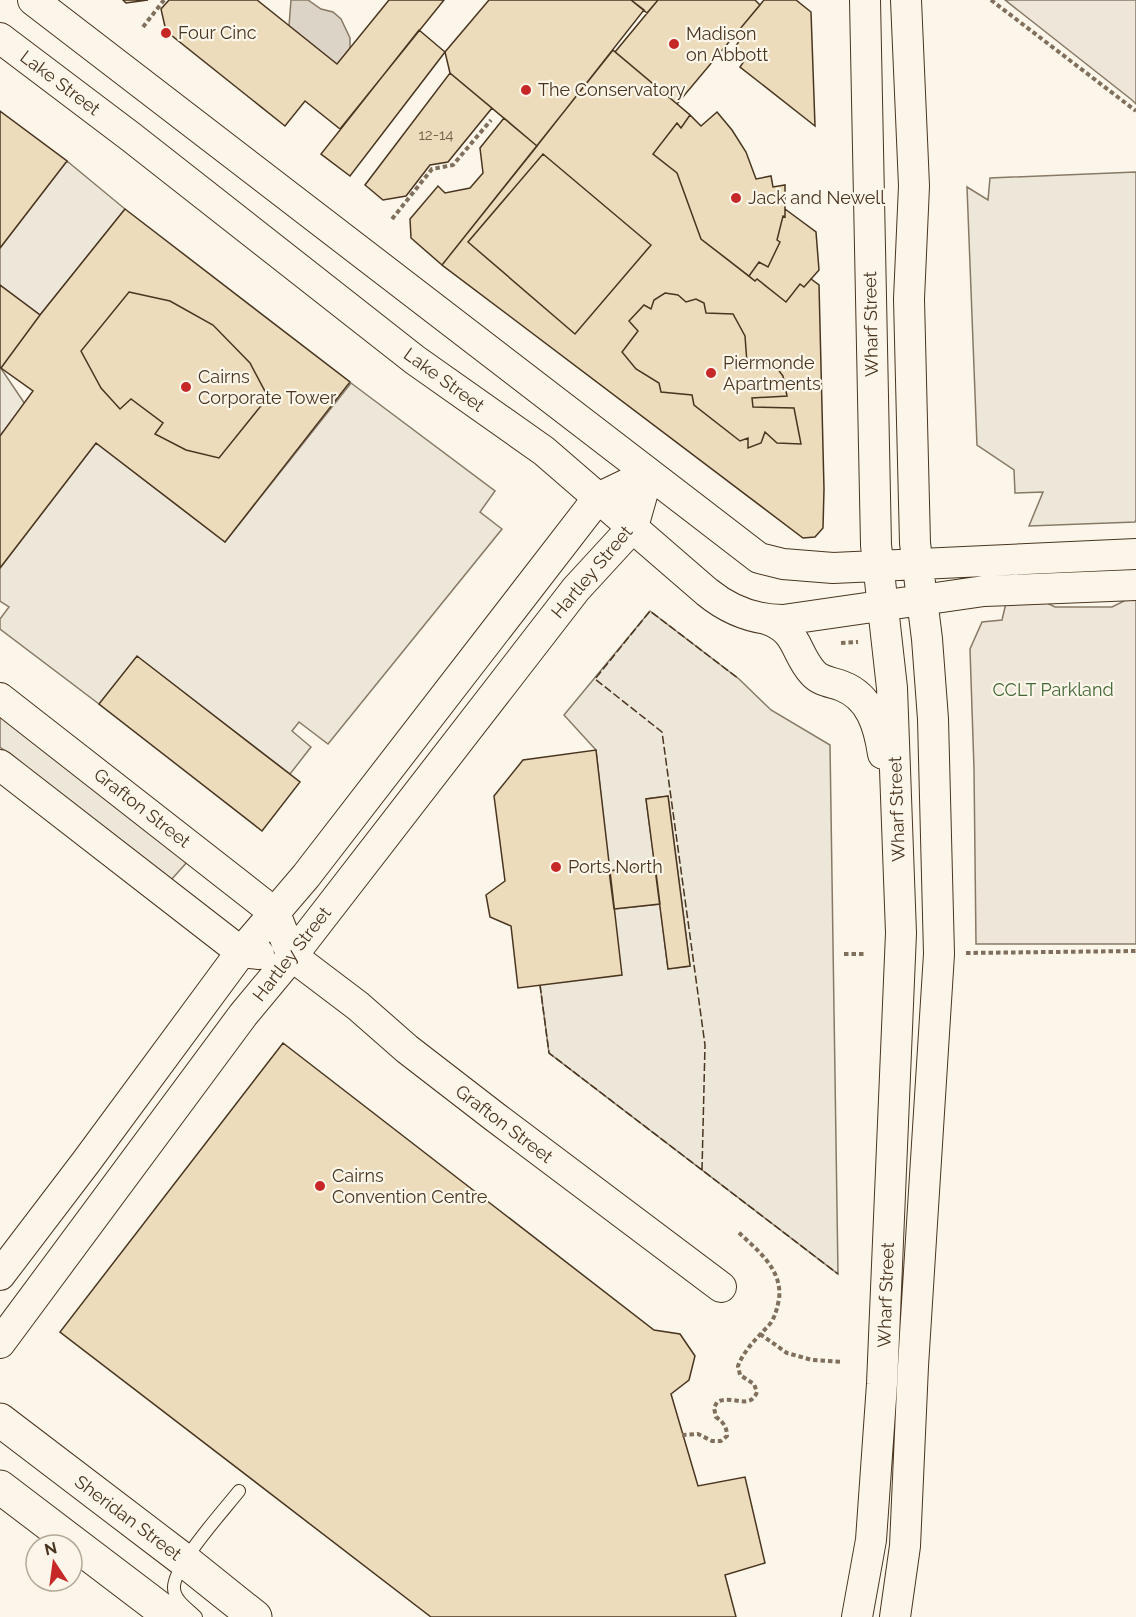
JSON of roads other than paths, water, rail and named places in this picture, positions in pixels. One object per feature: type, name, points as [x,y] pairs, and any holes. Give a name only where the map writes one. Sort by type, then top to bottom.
[{"type":"highway","name":"Sheridan Street","points":[[0,1420],[255,1617]]},
{"type":"highway","points":[[0,1487],[171,1617]]},
{"type":"street","points":[[33,0],[764,561],[820,568],[878,567],[970,560],[1136,554]]},
{"type":"street","name":"Wharf Street","points":[[857,1617],[871,1540],[882,1384],[900,954],[892,688],[878,567],[865,0]]},
{"type":"street","name":"Wharf Street","points":[[895,1617],[905,1546],[939,954],[933,719],[927,639],[915,543],[909,299],[914,186],[906,0]]},
{"type":"street","name":"Lake Street","points":[[0,38],[131,137],[415,360],[544,451],[713,598],[737,611],[766,619],[783,620],[984,591],[1136,585]]},
{"type":"street","name":"Hartley Street","points":[[0,1275],[241,952],[275,913],[598,498],[648,474]]},
{"type":"street","name":"Hartley Street","points":[[0,1343],[243,1015],[292,956],[576,589],[633,527],[648,474]]},
{"type":"street","points":[[766,619],[788,630],[813,673],[852,692],[869,707],[882,747],[898,852]]},
{"type":"street","name":"Grafton Street","points":[[0,698],[275,913]]},
{"type":"street","points":[[0,765],[241,952],[292,956],[275,913]]},
{"type":"street","name":"Grafton Street","points":[[292,956],[495,1118],[721,1287]]},
{"type":"lane","points":[[196,1617],[177,1598],[174,1589],[176,1578],[185,1561],[239,1491]]},
{"type":"place","name":"Four Cinc","points":[[166,33]]},
{"type":"place","name":"Madison on Abbott","points":[[674,44]]},
{"type":"place","name":"The Conservatory","points":[[526,90]]},
{"type":"place","name":"Jack and Newell","points":[[736,198]]},
{"type":"place","name":"Piermonde Apartments","points":[[711,373]]},
{"type":"place","name":"Cairns Corporate Tower","points":[[186,387]]},
{"type":"place","name":"Ports North","points":[[556,867]]},
{"type":"place","name":"Cairns Convention Centre","points":[[320,1186]]},
{"type":"park label","name":"CCLT Parkland","points":[[1053,690]]}]
